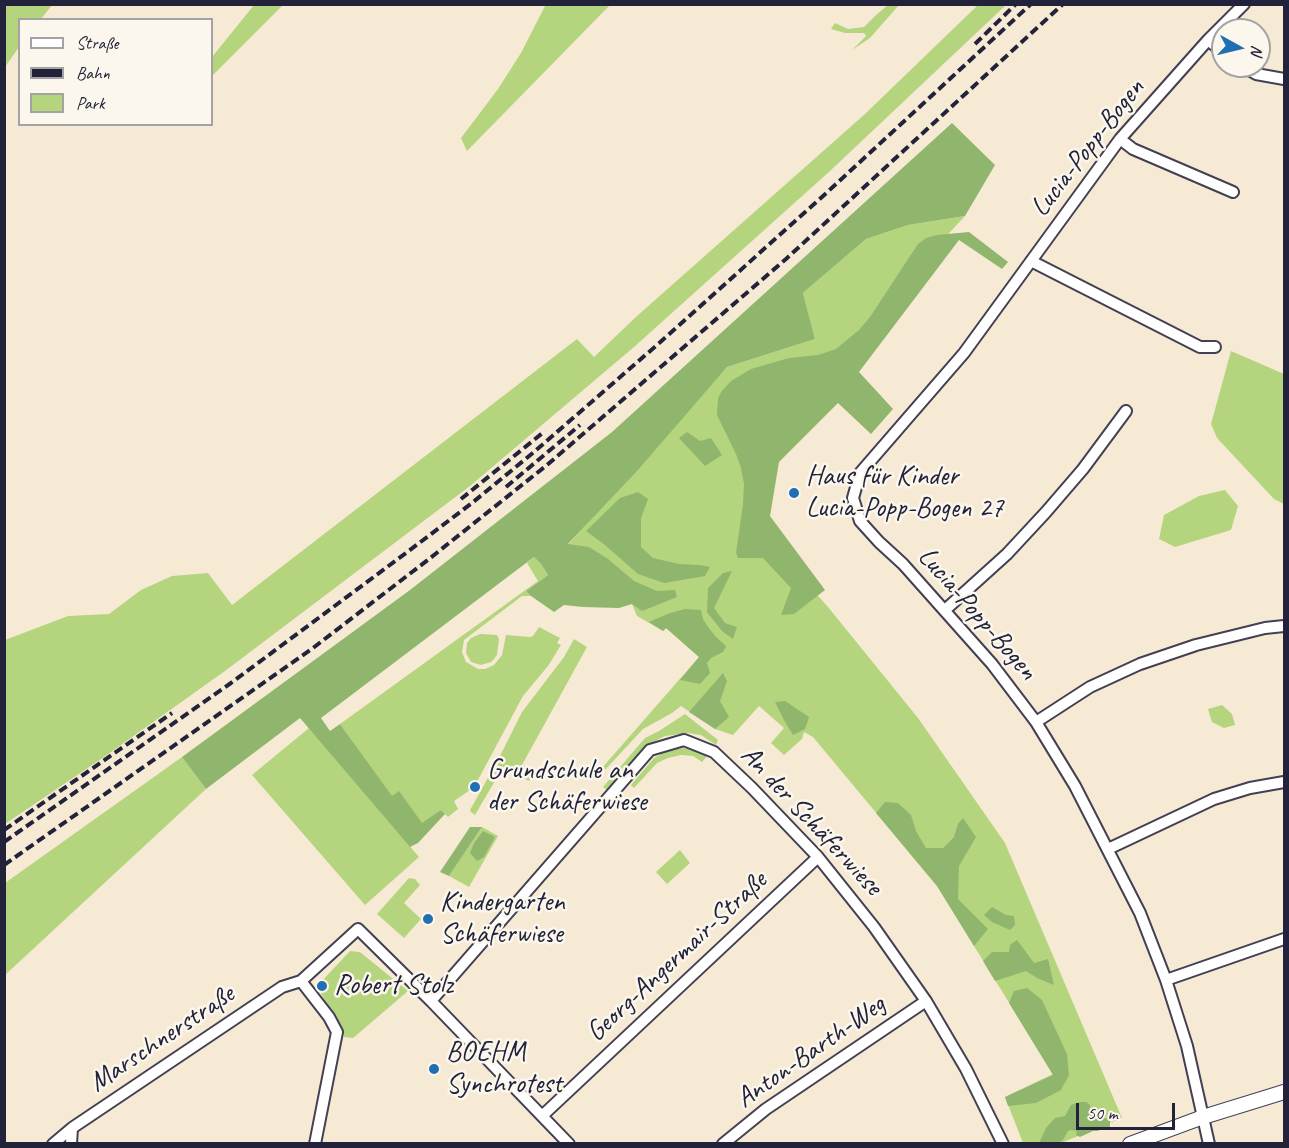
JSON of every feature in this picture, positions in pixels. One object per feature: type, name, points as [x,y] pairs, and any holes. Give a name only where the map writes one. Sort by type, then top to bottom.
[{"type":"street","name":"Lucia-Popp-Bogen","points":[[1209,1143],[1187,1046],[1166,980],[1140,912],[1075,786],[1036,722],[992,664],[903,564],[860,521],[853,498],[860,473],[964,353],[1120,139],[1208,40],[1244,4]]},
{"type":"street","points":[[1120,139],[1133,149],[1233,192]]},
{"type":"street","points":[[1031,261],[1200,347],[1215,347]]},
{"type":"street","points":[[945,610],[1006,554],[1046,512],[1083,469],[1126,411]]},
{"type":"street","points":[[1036,722],[1088,689],[1140,664],[1196,645],[1265,628],[1284,626]]},
{"type":"street","name":"An der Schäferwiese","points":[[431,1001],[650,750],[684,740],[714,752],[752,788],[818,857],[879,933],[926,1001],[966,1069],[1003,1143]]},
{"type":"street","points":[[1108,849],[1215,799],[1284,782]]},
{"type":"street","name":"Georg-Angermair-Straße","points":[[542,1116],[818,857]]},
{"type":"street","name":"Marschnerstraße","points":[[53,1143],[282,987],[301,981],[358,929],[431,1001]]},
{"type":"street","points":[[1166,980],[1284,939]]},
{"type":"street","points":[[301,981],[329,1017],[337,1032],[315,1143]]},
{"type":"street","points":[[431,1001],[569,1143]]},
{"type":"street","name":"Anton-Barth-Weg","points":[[723,1143],[766,1109],[926,1001]]},
{"type":"street","points":[[1130,1143],[1284,1092]]},
{"type":"street","points":[[70,1143],[72,1128]]},
{"type":"green space","points":[[5,4],[52,5],[42,18],[18,18],[18,48],[5,67]]},
{"type":"green space","points":[[546,4],[610,5],[467,151],[461,138],[498,89],[521,53]]},
{"type":"green space","points":[[979,4],[1006,5],[830,171],[634,347],[470,486],[225,671],[5,824],[5,640],[68,616],[109,614],[141,590],[172,576],[208,573],[232,605],[577,339],[594,357],[637,316],[865,114]]},
{"type":"green space","points":[[254,5],[283,5],[213,75],[213,56]]},
{"type":"green space","points":[[888,5],[899,5],[870,38],[852,50],[866,36],[864,33],[845,33],[831,29],[835,23],[848,29],[864,27]]},
{"type":"green space","points":[[952,123],[995,165],[965,216],[908,225],[866,239],[803,293],[815,339],[727,367],[637,471],[568,544],[589,547],[608,559],[634,581],[657,591],[675,590],[677,597],[642,611],[632,604],[619,608],[564,605],[554,612],[526,591],[548,575],[534,557],[321,718],[330,731],[340,724],[392,796],[399,791],[422,823],[441,810],[445,814],[418,843],[410,847],[300,718],[206,789],[182,757],[410,590],[612,432]]},
{"type":"green space","points":[[965,216],[750,465],[753,523],[828,607],[918,718],[1005,843],[1122,1118],[1061,1143],[1023,1143],[1005,1097],[1053,1074],[937,886],[813,737],[804,732],[802,739],[784,755],[771,743],[784,728],[759,706],[733,735],[715,729],[681,706],[643,729],[605,770],[602,768],[699,657],[666,628],[663,631],[637,616],[632,604],[559,555],[727,367],[815,339],[803,293],[866,239],[908,225]]},
{"type":"green space","points":[[969,232],[1008,262],[1002,269],[959,240],[859,372],[893,409],[871,434],[838,403],[779,462],[770,516],[825,590],[794,614],[781,615],[791,588],[763,558],[738,558],[736,553],[744,484],[736,454],[717,415],[721,392],[731,381],[751,369],[789,358],[818,355],[836,349],[859,330],[870,317],[918,244],[926,238],[937,235]]},
{"type":"green space","points":[[1231,351],[1284,374],[1284,504],[1274,499],[1217,438],[1211,424]]},
{"type":"green space","points":[[687,432],[700,441],[711,438],[722,455],[705,466],[679,438]]},
{"type":"green space","points":[[1225,490],[1238,506],[1231,530],[1175,547],[1159,539],[1164,515],[1199,496]]},
{"type":"green space","points":[[638,492],[648,499],[641,518],[641,547],[653,558],[679,564],[710,567],[705,576],[664,583],[638,574],[586,531],[620,498]]},
{"type":"green space","points":[[534,557],[548,575],[526,591],[531,596],[522,596],[464,640],[462,652],[466,662],[478,669],[485,669],[494,665],[502,655],[506,635],[530,637],[539,627],[560,638],[557,643],[561,645],[548,666],[523,696],[472,791],[470,790],[454,801],[458,809],[448,817],[441,810],[422,824],[399,792],[392,797],[340,724],[538,581],[527,563]]},
{"type":"green space","points":[[732,571],[714,608],[725,623],[737,627],[733,639],[722,631],[707,612],[708,588],[723,573]]},
{"type":"green space","points":[[685,609],[701,610],[708,627],[726,647],[723,652],[711,658],[707,663],[710,673],[700,684],[680,680],[699,657],[666,628],[663,631],[649,622]]},
{"type":"green space","points":[[480,634],[497,635],[499,639],[497,655],[491,662],[481,665],[471,662],[466,653],[467,643],[471,638]]},
{"type":"green space","points":[[574,639],[587,647],[522,765],[535,772],[529,781],[503,767],[475,815],[470,810],[522,712],[564,657]]},
{"type":"green space","points":[[723,673],[727,681],[720,701],[729,717],[715,729],[689,712]]},
{"type":"green space","points":[[785,701],[809,717],[805,729],[793,735],[775,702]]},
{"type":"green space","points":[[1222,705],[1232,714],[1235,725],[1224,728],[1212,722],[1208,709]]},
{"type":"green space","points":[[685,714],[718,740],[716,745],[701,735],[688,733],[665,736],[649,744],[607,790],[603,787],[645,738]]},
{"type":"green space","points":[[309,728],[419,857],[365,905],[252,775]]},
{"type":"green space","points":[[683,748],[696,749],[708,755],[702,762],[693,756],[681,755],[668,758],[657,763],[634,788],[631,785],[654,758],[667,751]]},
{"type":"green space","points":[[182,757],[206,789],[5,975],[5,883]]},
{"type":"green space","points":[[885,802],[898,803],[911,815],[916,831],[926,848],[943,848],[954,837],[958,824],[963,818],[976,837],[959,866],[958,899],[988,929],[974,946],[937,886],[876,813]]},
{"type":"green space","points":[[470,827],[482,827],[449,876],[440,872]]},
{"type":"green space","points":[[482,827],[498,836],[469,887],[449,876]]},
{"type":"green space","points":[[483,831],[495,837],[484,857],[477,861],[470,853]]},
{"type":"green space","points":[[680,850],[690,863],[667,884],[656,872]]},
{"type":"green space","points":[[409,878],[415,879],[420,885],[404,903],[421,919],[404,938],[377,914]]},
{"type":"green space","points":[[992,907],[1006,915],[1014,916],[1015,925],[1010,930],[992,922],[984,915]]},
{"type":"green space","points":[[1017,940],[1034,963],[1048,959],[1054,985],[1026,971],[995,981],[983,961],[992,952],[1009,952],[1010,945]]},
{"type":"green space","points":[[350,951],[360,952],[408,991],[353,1038],[344,1037],[321,993],[320,983]]},
{"type":"green space","points":[[1027,988],[1042,1000],[1067,1054],[1069,1075],[1061,1090],[1036,1103],[1008,1106],[1005,1097],[1053,1075],[1009,1003],[1014,991]]},
{"type":"green space","points":[[1080,1102],[1090,1105],[1092,1113],[1098,1113],[1108,1119],[1110,1128],[1093,1131],[1080,1137],[1076,1135],[1077,1131],[1071,1130],[1058,1143],[1039,1143],[1046,1128],[1055,1118],[1065,1116],[1071,1105]]},
{"type":"railway","points":[[975,44],[1016,4]]},
{"type":"railway","points":[[4,842],[231,683],[472,503],[657,345],[822,197],[1031,4]]},
{"type":"railway","points":[[4,865],[313,648],[547,465],[786,259],[1063,4]]},
{"type":"railway","points":[[506,487],[580,425]]},
{"type":"railway","points":[[461,499],[545,431]]},
{"type":"railway","points":[[4,830],[172,713]]},
{"type":"place","name":"Haus für Kinder Lucia-Popp-Bogen 27","points":[[794,493]]},
{"type":"place","name":"Grundschule an der Schäferwiese","points":[[475,787]]},
{"type":"place","name":"Kindergarten Schäferwiese","points":[[428,919]]},
{"type":"place","name":"Robert Stolz","points":[[322,986]]},
{"type":"place","name":"BOEHM Synchrotest","points":[[434,1069]]}]
